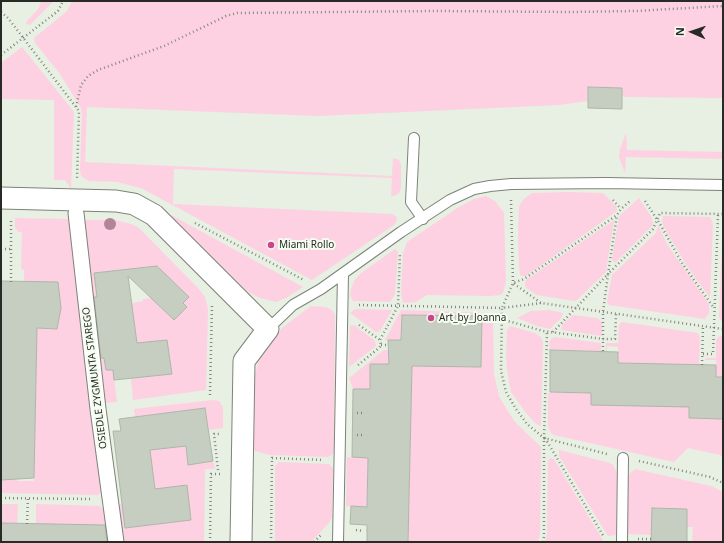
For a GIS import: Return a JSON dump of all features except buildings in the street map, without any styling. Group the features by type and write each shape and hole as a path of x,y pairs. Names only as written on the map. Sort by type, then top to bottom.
{"street":[{"path":"6,206 76,206 116,201 134,204 154,215 268,329 244,361 241,542"},
{"name":"OSIEDLE ZYGMUNTA STAREGO","path":"76,206 98,408 116,542"}],"lane":[{"path":"414,138 411,202 423,219"},
{"path":"268,329 293,305 321,289 401,232 450,200 474,189 511,184 606,183 723,185"},
{"path":"338,542 343,274"},
{"path":"622,542 623,458"}],"path":[{"path":"1,55 58,10 63,1"},
{"path":"76,107 81,85 88,76 98,70 164,46 226,16 237,13 435,11 580,12 723,6"},
{"path":"1,12 8,18 79,111 76,206"},
{"path":"511,184 513,283 502,308 501,318 501,371 506,392 527,424 544,438 606,539"},
{"path":"513,283 524,279 617,215 621,209 635,197"},
{"path":"644,199 682,263 714,308"},
{"path":"6,206 11,282"},
{"path":"552,332 650,233 660,213 723,214"},
{"path":"703,354 713,354 718,214"},
{"path":"603,352 603,312 617,215"},
{"path":"195,223 321,289"},
{"path":"381,345 380,340 398,306 401,232"},
{"path":"1,249 10,250"},
{"path":"513,283 541,303"},
{"path":"210,395 211,303"},
{"path":"342,309 398,306 502,308 541,303 723,329"},
{"path":"342,309 380,340"},
{"path":"501,318 547,332 603,339 615,339 616,314"},
{"path":"702,365 703,326"},
{"path":"543,542 547,332"},
{"path":"341,376 349,372 381,345 388,345"},
{"path":"219,474 214,434 227,433"},
{"path":"544,438 623,458 710,477 723,483"},
{"path":"271,542 272,458 340,461"},
{"path":"1,498 111,499"},
{"path":"27,524 28,498"}],"shaded area":[{"path":"41,1 54,1 30,25 26,24 39,8"},
{"path":"72,1 723,1 723,98 626,97 622,96 622,88 588,87 588,101 559,105 319,116 87,107 85,162 392,176 393,158 399,160 401,165 401,188 399,193 394,196 391,196 392,178 174,169 173,204 392,214 397,217 394,225 312,280 141,188 117,182 89,181 81,176 81,108 60,74 35,43 34,38 67,11"},
{"path":"22,47 74,112 71,189 65,180 54,180 54,100 2,99 1,120 1,63"},
{"path":"626,133 627,150 723,152 723,159 626,157 625,173 619,157 620,149"},
{"path":"532,193 603,193 616,206 617,211 526,276 520,275 518,237 519,206 524,199"},
{"path":"486,196 495,201 504,213 506,282 503,293 500,295 491,296 427,295 416,302 403,303 401,294 403,253 407,242 459,207 474,199"},
{"path":"639,198 652,218 653,225 615,263 612,260 619,216"},
{"path":"168,215 171,215 303,287 286,298 276,302 260,298 250,293 243,288"},
{"path":"663,216 710,217 713,223 710,298 687,266 665,229 662,222"},
{"path":"15,218 69,219 102,491 98,495 1,493 1,480 17,476 17,481 34,481 37,328 57,329 60,314 24,282 24,270 21,269 22,232 18,232 15,227"},
{"path":"81,220 114,220 138,227 205,297 208,309 206,390 133,400 131,378 172,373 169,350 149,352 137,343 132,303 143,301 143,299 155,298 154,301 174,320 187,307 183,303 189,297 172,280 163,289 161,286 159,266 94,273 97,297 92,297"},
{"path":"614,220 606,272 577,300 574,301 537,295 526,288 526,280"},
{"path":"723,221 723,322 719,317"},
{"path":"658,225 667,244 709,304 709,313 705,319 609,305 607,302 612,275 656,233"},
{"path":"395,249 398,252 395,294 390,302 353,301 350,295 354,281 361,273"},
{"path":"311,306 326,307 332,310 335,315 334,453 328,457 270,455 255,451 253,447 254,378 259,360 263,350 283,327"},
{"path":"355,309 392,310 380,331 376,332 350,313"},
{"path":"401,310 485,313 493,318 494,374 499,396 515,422 541,447 540,534 538,542 408,542 412,366 481,367 482,317 402,315 401,340 385,340"},
{"path":"549,310 563,313 561,318 550,329 537,326 517,318 531,311"},
{"path":"573,315 597,318 602,322 602,336 561,330 562,325"},
{"path":"622,322 698,333 700,337 699,365 618,363 618,347 607,346 606,352 606,343 618,343 619,325"},
{"path":"354,325 374,340 376,345 349,367 350,326"},
{"path":"510,326 535,333 541,337 543,342 541,426 536,424 526,413 511,392 506,355 507,330"},
{"path":"720,336 723,336 723,377 716,377 716,360 705,360 706,358 716,358 716,340"},
{"path":"555,337 601,343 601,351 550,350 549,343 551,339"},
{"path":"384,350 401,350 401,364 370,364 370,389 353,389 349,378"},
{"path":"99,358 104,358 106,370 113,369 117,402 104,403"},
{"path":"587,387 690,400 689,418 723,419 723,458 720,455 688,448 674,462 554,435 551,433 548,426 548,394 550,392 586,393"},
{"path":"213,400 219,401 223,407 223,428 209,430 205,408 135,417 134,409"},
{"path":"184,434 188,465 213,461 215,469 205,469 204,542 122,542 118,505 122,504 125,528 191,520 188,497 168,499 155,489 150,450"},
{"path":"559,450 613,465 617,473 616,535 608,536 559,456"},
{"path":"347,457 368,458 367,507 346,506"},
{"path":"550,458 554,459 604,542 545,542 547,534 548,461"},
{"path":"279,462 329,464 333,468 332,517 329,523 311,542 275,542 275,466"},
{"path":"635,469 711,486 723,492 723,542 692,542 693,527 687,527 687,509 652,508 652,535 629,534 628,479 630,473"},
{"path":"1,504 18,504 17,524 1,523"},
{"path":"36,504 99,506 104,510 108,542 89,542 36,524"}],"place":[{"name":"Miami Rollo","path":"271,245"},
{"name":"Art_by_Joanna","path":"431,318"}]}
